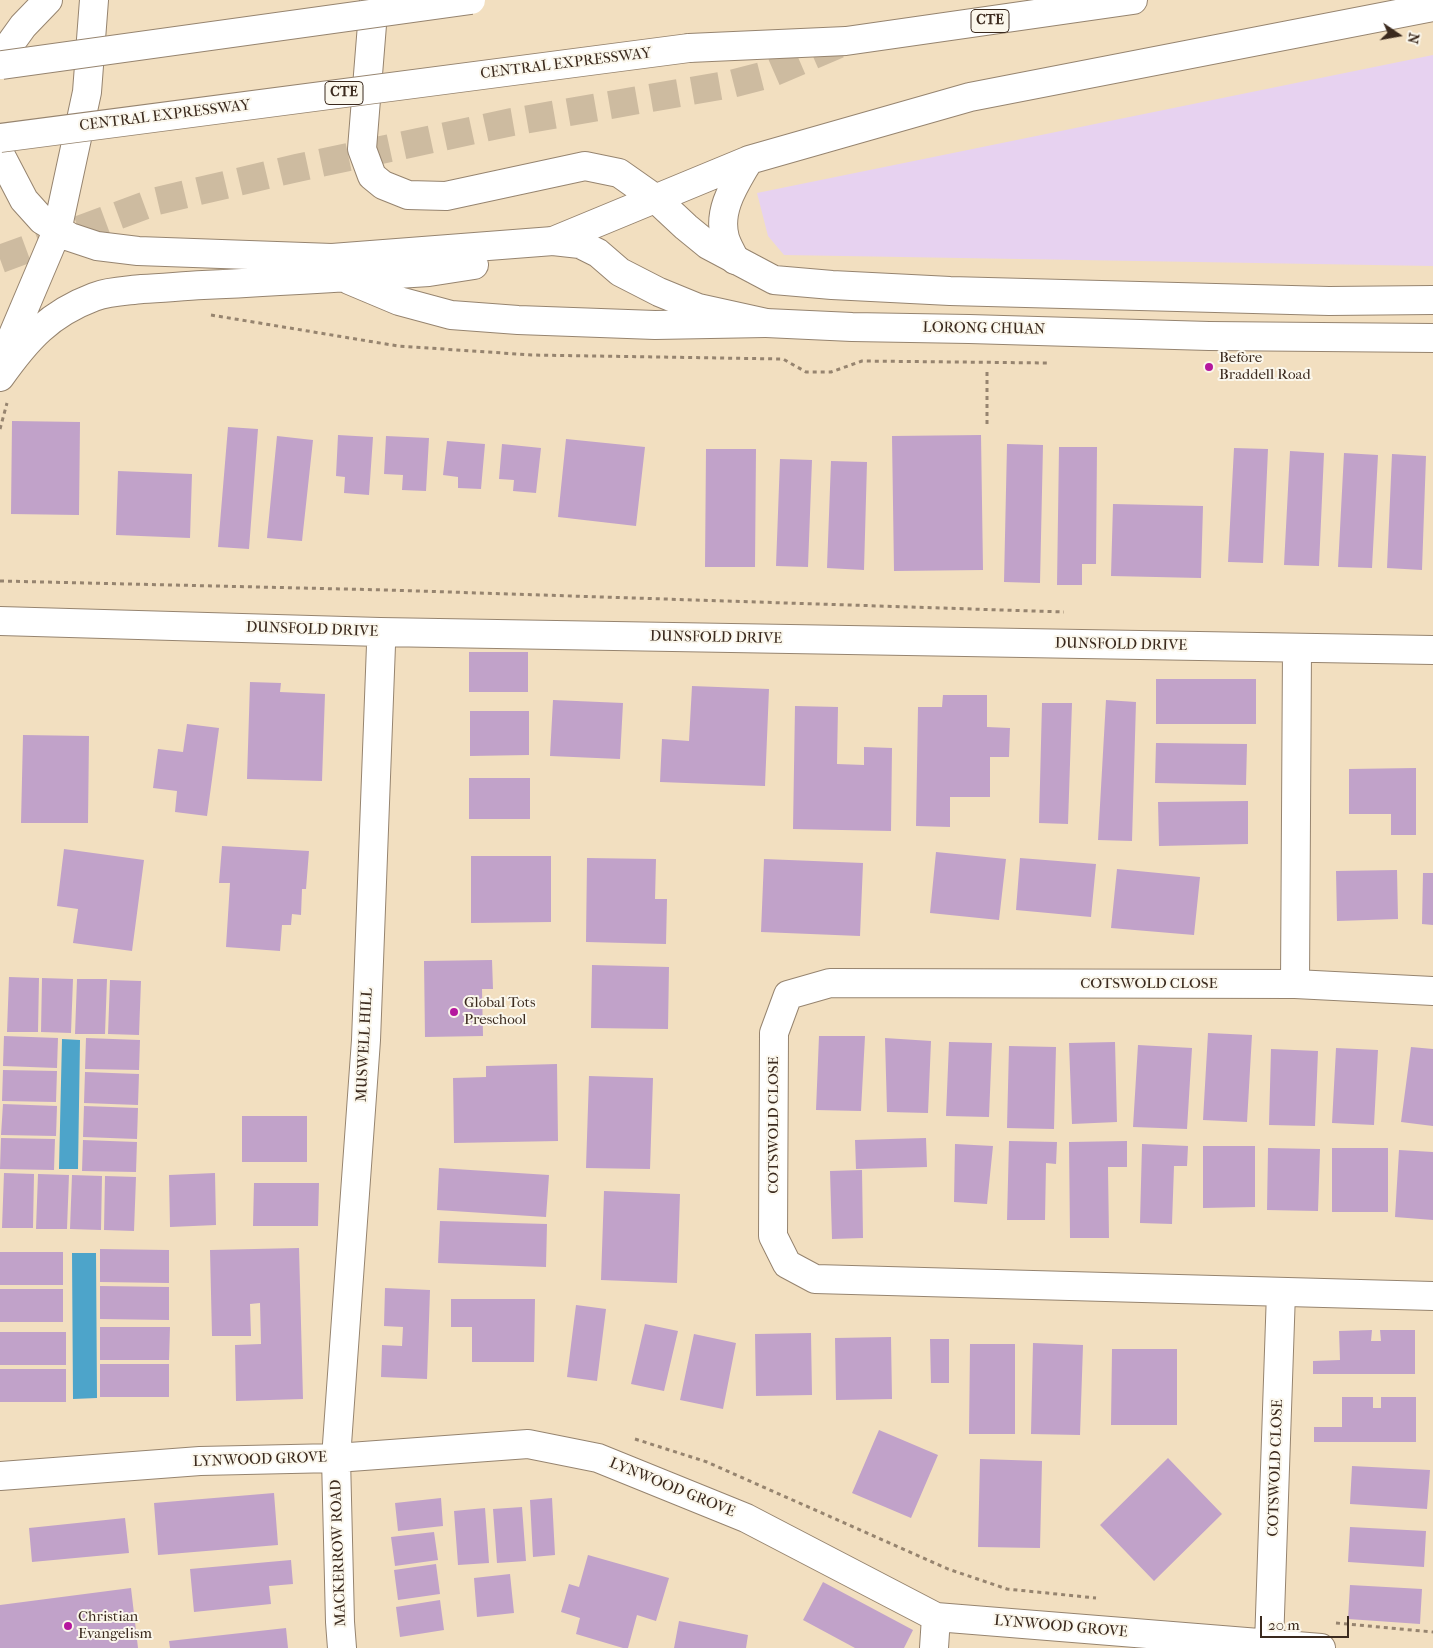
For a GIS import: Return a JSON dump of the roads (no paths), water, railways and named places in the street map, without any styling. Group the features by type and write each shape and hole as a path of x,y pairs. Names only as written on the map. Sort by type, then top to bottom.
{"main road":[{"path":"0,58 23,26 48,0"},
{"path":"0,367 57,230 87,92 94,0"},
{"path":"374,0 362,149 372,176 383,185 408,195 446,196 585,166 619,173 656,199 708,245 774,280 950,291 1329,300 1433,300"},
{"path":"0,65 471,0"},
{"name":"CENTRAL EXPRESSWAY","path":"0,138 688,48 846,41 1133,0"},
{"path":"0,154 24,200 42,220 79,241 97,246 138,251 332,258 553,241 749,160 970,97 1433,7"},
{"path":"735,260 725,238 723,214 730,192 749,160"},
{"path":"5,387 17,352 32,335 51,319 96,296 116,292 179,286 429,272 546,253 553,241"},
{"name":"LORONG CHUAN","path":"553,241 580,244 598,253 620,272 659,292 698,308 766,323 1209,336 1433,338"},
{"path":"343,278 399,301 451,315 518,320 655,325 766,323"},
{"name":"DUNSFOLD DRIVE","path":"0,621 380,632 1433,650"},
{"name":"MUSWELL HILL","path":"336,1458 366,1040 380,632"},
{"path":"1295,984 1298,648"},
{"name":"COTSWOLD CLOSE","path":"1433,991 1295,984 830,983 788,995 774,1033 774,1236 787,1264 815,1279 1433,1296"},
{"name":"COTSWOLD CLOSE","path":"1269,1644 1282,1292"},
{"name":"LYNWOOD GROVE","path":"0,1476 200,1461 336,1458 528,1444 598,1458 746,1518 936,1617 1321,1648"},
{"name":"MACKERROW ROAD","path":"336,1458 342,1648"},
{"path":"934,1648 936,1617"}],"water":[{"path":"62,1039 80,1040 78,1169 59,1169"},
{"path":"72,1253 96,1253 97,1398 73,1399"}],"tunnel":[{"path":"0,259 157,201 297,168 512,122 731,84 770,74 846,41"}],"place":[{"name":"Before Braddell Road","path":"1209,367"},
{"name":"Global Tots Preschool","path":"454,1012"},
{"name":"Christian Evangelism","path":"68,1626"}]}
